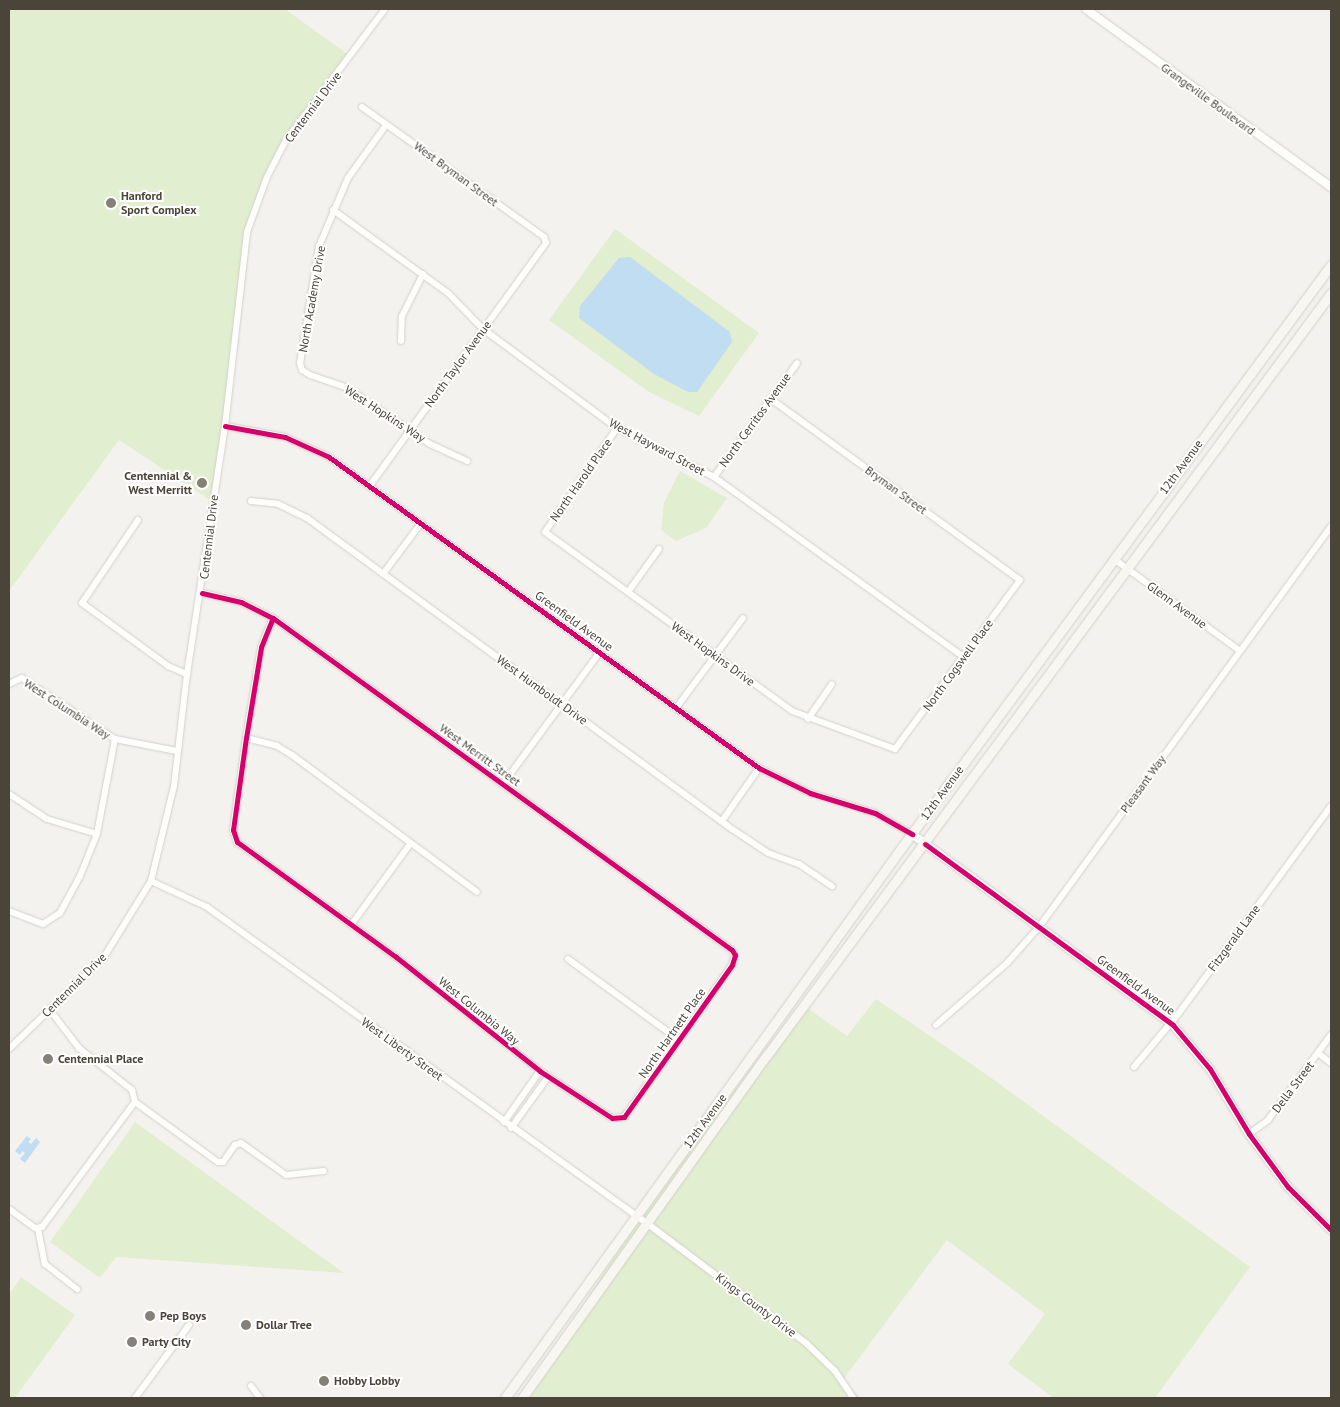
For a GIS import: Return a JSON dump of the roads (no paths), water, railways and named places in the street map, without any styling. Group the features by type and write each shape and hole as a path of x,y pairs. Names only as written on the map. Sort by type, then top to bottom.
{"main road":[{"name":"12th Avenue","path":"505,1398 912,834 1331,265"},
{"name":"12th Avenue","path":"522,1398 648,1224 766,1055 925,844 1126,568 1331,294"}],"street":[{"name":"Centennial Drive","path":"9,1048 104,957 152,881 167,823 187,674 202,593 225,426 247,232 257,202 286,140 385,9"},
{"name":"Grangeville Boulevard","path":"1086,9 1331,187"},
{"name":"West Bryman Street","path":"362,107 544,237 546,243"},
{"name":"North Academy Drive","path":"302,370 300,363 319,246 348,178 386,125"},
{"name":"West Hayward Street","path":"333,210 448,293 483,329 617,428 714,477 964,657"},
{"name":"North Taylor Avenue","path":"370,485 546,243"},
{"path":"401,341 402,316 423,274"},
{"name":"North Cerritos Avenue","path":"714,477 797,363"},
{"name":"West Hopkins Way","path":"302,370 347,388 410,430 467,461"},
{"name":"Bryman Street","path":"771,399 1020,580"},
{"name":"Greenfield Avenue","path":"225,426 263,432 304,444 329,457 759,768 810,792 875,813 912,834 1170,1022 1210,1069 1249,1134 1300,1202 1331,1230"},
{"name":"North Harold Place","path":"545,532 617,428"},
{"name":"West Humboldt Drive","path":"251,501 292,509 722,821 768,853 799,864 832,886"},
{"path":"138,520 82,603 168,666 187,674"},
{"path":"383,574 421,522"},
{"name":"Pleasant Way","path":"936,1025 1006,963 1039,927 1331,526"},
{"name":"West Hopkins Drive","path":"545,532 715,655 808,719 896,749"},
{"path":"628,592 660,549"},
{"name":"Glenn Avenue","path":"1114,559 1240,651"},
{"name":"North Cogswell Place","path":"896,749 1020,580"},
{"name":"West Merritt Street","path":"202,593 241,602 273,618 728,946 735,955"},
{"path":"273,618 261,647 246,738 277,746 292,755 476,892"},
{"path":"676,708 743,618"},
{"path":"504,784 600,652"},
{"name":"West Columbia Way","path":"9,684 16,679 31,683 93,728 115,739 177,751"},
{"path":"808,719 832,684"},
{"name":"West Columbia Way","path":"246,738 234,838 351,925 540,1071 605,1114 619,1120"},
{"path":"9,911 36,923 49,922 69,898 97,834 115,739"},
{"path":"722,821 759,768"},
{"path":"9,794 47,819 97,834"},
{"name":"Fitzgerald Lane","path":"1134,1066 1170,1022 1331,806"},
{"path":"351,925 410,844"},
{"name":"West Liberty Street","path":"152,881 207,908 511,1128 648,1224"},
{"name":"North Hartnett Place","path":"619,1120 732,966 735,955"},
{"path":"568,959 678,1040"},
{"path":"50,1010 80,1048 132,1090 135,1102 218,1162 223,1162 236,1145 241,1144 286,1175 324,1171"},
{"name":"Della Street","path":"1249,1134 1268,1120 1331,1035"},
{"path":"1318,1053 1331,1063"},
{"path":"504,1122 540,1071"},
{"path":"511,1128 548,1076"},
{"path":"38,1229 135,1102"},
{"path":"9,1209 38,1229 45,1264 77,1289"},
{"name":"Kings County Drive","path":"648,1224 806,1344 835,1371 854,1398"},
{"path":"136,1398 189,1324"},
{"path":"251,1386 260,1398"}],"water":[{"path":"630,257 730,332 732,342 697,392 688,392 654,374 579,318 580,306 619,258"},
{"path":"27,1136 31,1139 28,1142 31,1144 36,1138 40,1142 25,1163 20,1159 25,1153 22,1151 20,1155 15,1151"}],"place":[{"name":"Hanford Sport Complex","path":"111,203"},
{"name":"Centennial & West Merritt","path":"202,483"},
{"name":"Centennial Place","path":"48,1059"},
{"name":"Pep Boys","path":"150,1316"},
{"name":"Dollar Tree","path":"246,1325"},
{"name":"Party City","path":"132,1342"},
{"name":"Hobby Lobby","path":"324,1381"}]}
